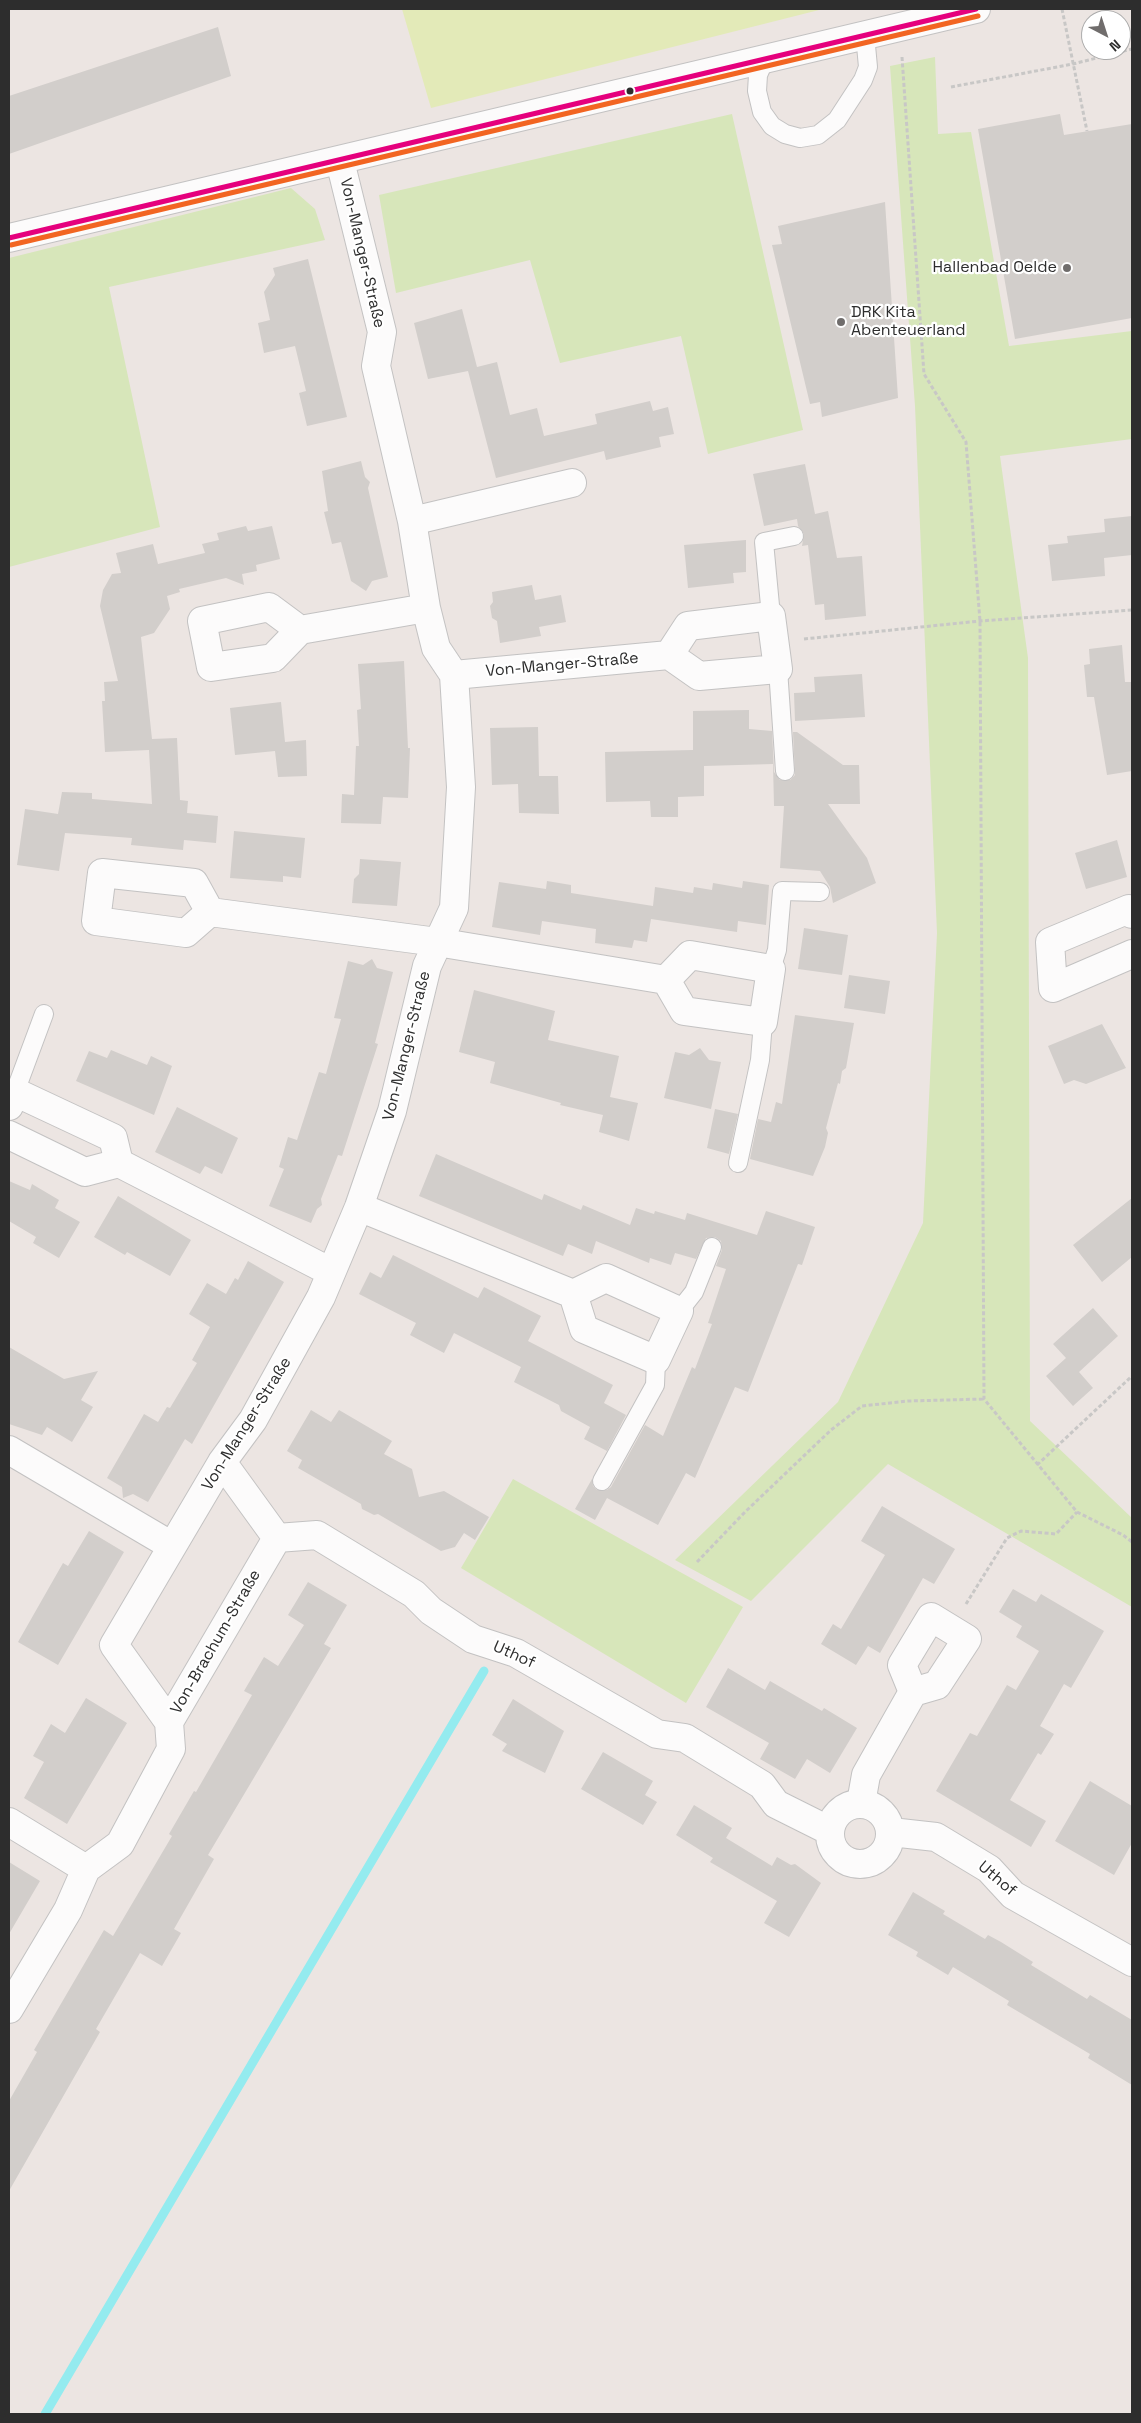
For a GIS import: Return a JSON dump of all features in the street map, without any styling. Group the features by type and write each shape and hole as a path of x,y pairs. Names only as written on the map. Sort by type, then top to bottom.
{"street":[{"path":"9,238 976,9"},
{"name":"Von-Manger-Straße","path":"169,1722 114,1645 222,1462 253,1420 321,1297 359,1207 392,1111 427,966 454,908 461,786 454,675 436,648 426,608 412,521 376,366 382,332 340,161"},
{"path":"412,521 572,483"},
{"path":"300,630 426,608"},
{"path":"688,626 773,629 778,669 699,676 669,655 688,626"},
{"name":"Von-Manger-Straße","path":"454,675 669,655"},
{"path":"1132,914 1129,909 1050,942 1053,988 1132,954"},
{"path":"210,912 437,942 666,980"},
{"path":"690,955 771,969 763,1022 684,1011 666,980 690,955"},
{"path":"12,1099 113,1138 119,1164"},
{"path":"9,1135 85,1172 119,1164 331,1272"},
{"path":"359,1207 573,1294 606,1278 679,1311 656,1360 584,1329 573,1294"},
{"path":"9,1450 172,1546"},
{"path":"222,1462 277,1538"},
{"name":"Uthof","path":"277,1538 317,1535 414,1594 431,1611 473,1639 516,1652 657,1734 685,1738 762,1786 776,1804 830,1831"},
{"name":"Von-Brachum-Straße","path":"9,2009 68,1910 86,1869 120,1844 171,1750 169,1722 277,1538"},
{"path":"861,1803 866,1775 913,1692 937,1685 967,1638 931,1616 902,1665 913,1692"},
{"path":"861,1803 875,1807 886,1817 891,1832 889,1846 880,1857 867,1863 853,1863 841,1857 832,1845 830,1831 835,1817 846,1807 861,1803"},
{"path":"9,1822 86,1869"},
{"name":"Uthof","path":"891,1832 936,1837 989,1870 1013,1895 1129,1953"}],"lane":[{"path":"765,59 758,75 757,83 762,112 772,126 785,134 800,138 818,134 837,120 863,80 868,66 865,35"},
{"path":"773,629 764,542 794,536"},
{"path":"778,669 785,771"},
{"path":"771,969 777,950 782,891 820,892"},
{"path":"12,1099 44,1014"},
{"path":"738,1163 760,1060 763,1022"},
{"path":"679,1311 694,1292 712,1247"},
{"path":"602,1481 655,1385 656,1360"}],"path":[{"path":"1062,9 1087,131"},
{"path":"900,27 924,374 966,442 980,621 984,1399 1077,1512 1123,1535 1132,1542"},
{"path":"951,87 1074,64 1132,49"},
{"path":"773,629 980,621 1132,610"},
{"path":"1037,1465 1132,1376"},
{"path":"697,1562 831,1430 862,1406 908,1401 984,1399"},
{"path":"951,1629 1007,1538 1021,1531 1056,1534 1077,1512"}],"green space":[{"path":"402,9 823,9 431,108"},
{"path":"935,57 938,134 971,132 1009,346 1132,331 1132,439 1000,456 1028,658 1030,1421 1132,1518 1132,1607 888,1464 751,1601 675,1560 838,1402 923,1223 937,933 915,406 890,66"},
{"path":"732,114 803,430 708,454 681,336 560,363 530,260 396,293 379,195"},
{"path":"291,188 315,209 325,240 109,287 160,527 9,567 9,258"},
{"path":"513,1479 743,1607 686,1703 461,1568"}],"building":[{"path":"218,27 231,76 9,154 9,96"},
{"name":"Hallenbad Oelde","path":"1060,114 1064,135 1132,124 1132,318 1015,339 978,129"},
{"name":"DRK Kita Abenteuerland","path":"885,202 898,398 822,417 820,402 810,404 772,245 782,244 778,226"},
{"path":"308,259 347,417 307,426 299,393 306,391 295,346 264,353 258,323 270,320 264,292 275,275 273,268"},
{"path":"462,309 477,367 497,362 510,415 537,408 544,436 597,424 595,414 650,401 653,411 668,407 674,434 659,437 661,447 606,460 604,451 496,478 468,371 428,379 414,323"},
{"path":"361,461 365,477 370,482 368,488 388,577 372,581 366,591 351,581 341,542 332,544 324,512 328,511 322,471"},
{"path":"805,464 815,514 828,511 837,558 862,556 866,616 825,620 824,604 815,605 808,545 802,546 804,534 798,526 797,519 764,526 753,474"},
{"path":"1132,516 1132,555 1104,558 1105,576 1052,581 1048,545 1068,543 1067,536 1105,532 1104,519"},
{"path":"246,526 248,531 272,526 280,559 256,565 257,571 242,574 244,585 226,578 179,589 180,592 167,596 170,609 154,633 141,637 152,739 177,738 180,800 188,801 187,813 218,816 216,843 184,840 183,850 131,845 132,838 65,833 59,871 17,865 25,809 58,814 62,792 92,793 92,799 152,804 149,750 105,752 102,701 105,701 104,682 118,681 100,606 103,590 112,574 121,573 116,553 153,544 158,564 205,553 202,544 219,540 217,533"},
{"path":"746,540 746,572 733,573 734,583 688,588 684,545"},
{"path":"532,585 535,600 561,595 566,622 539,627 541,636 500,643 497,621 492,618 490,606 493,602 492,592"},
{"path":"1122,645 1125,682 1132,682 1132,771 1107,775 1094,697 1087,697 1084,665 1090,664 1089,649"},
{"path":"404,661 408,748 410,748 408,798 383,797 381,824 341,823 342,794 354,795 356,746 359,746 357,710 361,709 358,664"},
{"path":"862,674 865,717 795,721 794,693 815,692 814,677"},
{"path":"281,702 285,742 306,740 307,776 278,777 275,751 235,755 230,708"},
{"path":"749,710 749,729 772,731 774,772 780,780 790,780 795,775 793,732 797,732 843,765 859,765 860,804 828,804 867,858 876,883 833,903 830,887 820,871 780,868 784,806 774,806 773,764 704,766 704,796 678,797 678,817 651,817 650,801 606,802 605,752 693,750 693,711"},
{"path":"538,727 539,776 558,776 559,814 519,813 518,784 492,785 490,728"},
{"path":"234,831 305,838 301,878 283,876 283,882 230,878"},
{"path":"1117,840 1127,877 1086,889 1075,853"},
{"path":"360,859 401,862 397,906 352,903 354,879 359,874"},
{"path":"547,881 571,885 571,893 653,906 655,887 693,893 694,887 712,890 713,883 742,888 743,881 769,885 766,925 738,921 737,932 651,919 647,942 634,940 632,948 595,943 596,929 542,921 540,935 492,927 499,882 546,889"},
{"path":"804,928 848,935 842,975 798,969"},
{"path":"372,959 377,968 393,972 375,1043 378,1044 342,1156 338,1155 321,1199 322,1205 317,1209 311,1223 269,1206 284,1169 279,1167 288,1137 297,1140 319,1072 326,1074 341,1019 334,1018 348,961 363,965"},
{"path":"849,975 890,981 885,1014 844,1008"},
{"path":"474,990 555,1011 548,1040 619,1056 610,1097 638,1103 629,1141 599,1132 603,1115 560,1105 561,1103 490,1083 495,1062 459,1052"},
{"path":"795,1015 854,1023 846,1068 842,1071 840,1084 838,1083 826,1128 828,1133 825,1147 813,1176 750,1159 758,1119 771,1122 776,1102 782,1104"},
{"path":"1102,1024 1126,1068 1086,1084 1074,1080 1064,1084 1048,1046"},
{"path":"700,1048 709,1060 721,1062 711,1109 664,1098 675,1052 689,1055"},
{"path":"111,1050 147,1065 151,1056 172,1066 154,1115 76,1081 89,1051 107,1058"},
{"path":"177,1107 238,1138 222,1174 205,1166 200,1174 155,1152"},
{"path":"715,1109 738,1114 729,1154 707,1148"},
{"path":"436,1154 542,1200 544,1194 581,1210 583,1205 630,1225 636,1208 654,1214 655,1211 685,1220 687,1213 757,1235 766,1211 815,1227 802,1265 798,1264 748,1392 735,1387 695,1478 686,1473 658,1525 607,1498 595,1520 575,1509 592,1479 593,1486 597,1490 607,1490 611,1487 645,1425 663,1436 692,1367 695,1369 712,1324 708,1323 726,1269 716,1266 722,1250 721,1241 715,1237 706,1238 696,1259 675,1253 671,1265 650,1258 649,1263 596,1241 592,1254 568,1244 563,1256 419,1196"},
{"path":"9,1181 30,1190 32,1184 59,1200 55,1208 80,1222 59,1258 33,1243 36,1237 9,1221"},
{"path":"118,1196 191,1240 170,1276 127,1252 125,1255 94,1237"},
{"path":"1132,1198 1132,1257 1102,1282 1073,1245"},
{"path":"393,1255 478,1298 484,1287 541,1316 528,1341 613,1385 604,1403 626,1415 607,1451 584,1439 590,1427 561,1411 559,1405 514,1382 521,1367 454,1333 444,1353 410,1335 416,1323 359,1294 370,1272 381,1278"},
{"path":"248,1261 284,1282 192,1444 185,1439 148,1502 133,1494 123,1498 122,1487 107,1478 144,1414 158,1422 167,1407 170,1408 197,1363 192,1360 210,1327 189,1314 207,1283 226,1294 235,1278 238,1280"},
{"path":"1093,1308 1118,1336 1079,1372 1093,1388 1073,1406 1046,1376 1066,1358 1053,1344"},
{"path":"9,1347 64,1379 98,1371 81,1400 93,1407 72,1442 47,1427 42,1435 9,1424"},
{"path":"311,1410 331,1422 339,1410 392,1441 384,1454 412,1469 419,1497 444,1491 489,1517 475,1540 464,1533 455,1547 441,1551 378,1514 374,1515 362,1509 361,1504 298,1468 302,1460 287,1451"},
{"path":"882,1506 955,1549 934,1584 923,1578 880,1653 868,1646 856,1665 821,1644 833,1624 841,1629 885,1555 861,1541"},
{"path":"89,1531 124,1552 58,1665 18,1642 63,1563 68,1566"},
{"path":"308,1582 347,1605 324,1644 331,1648 208,1855 214,1859 174,1929 181,1933 162,1966 140,1953 96,2029 100,2032 9,2191 9,2101 37,2052 34,2050 104,1930 113,1936 172,1836 169,1834 194,1791 196,1792 252,1695 244,1691 264,1657 278,1666 304,1625 288,1615"},
{"path":"1013,1589 1036,1602 1041,1594 1104,1631 1071,1688 1064,1684 1040,1726 1054,1734 1041,1755 1038,1753 1010,1800 1046,1821 1031,1847 936,1791 970,1733 977,1736 1007,1685 1016,1690 1039,1651 1016,1637 1022,1626 999,1612"},
{"path":"728,1668 765,1690 770,1681 822,1711 824,1708 857,1728 830,1773 807,1759 795,1779 760,1759 769,1743 706,1707"},
{"path":"86,1698 127,1723 67,1824 24,1798 44,1762 33,1756 51,1724 65,1733"},
{"path":"513,1699 564,1731 545,1773 502,1751 507,1744 492,1735"},
{"path":"603,1752 653,1781 645,1795 657,1802 643,1825 581,1789"},
{"path":"1090,1781 1132,1806 1132,1843 1114,1875 1055,1841"},
{"path":"694,1805 732,1828 726,1838 772,1866 777,1857 791,1865 795,1864 821,1883 789,1937 764,1923 777,1901 710,1862 713,1858 676,1835"},
{"path":"9,1862 40,1881 9,1934"},
{"path":"913,1892 945,1911 943,1914 985,1939 988,1935 1001,1942 1033,1962 1031,1965 1087,1999 1090,1995 1132,2020 1132,2085 1088,2058 1090,2054 1007,2005 1009,2001 953,1967 948,1975 916,1956 918,1952 888,1935"}],"waterway":[{"path":"45,2414 484,1671"}],"transit line":[{"path":"9,238 976,9"},
{"path":"11,245 978,16"}],"place":[{"name":"Hallenbad Oelde","path":"1067,268"},
{"name":"DRK Kita Abenteuerland","path":"841,322"}]}
